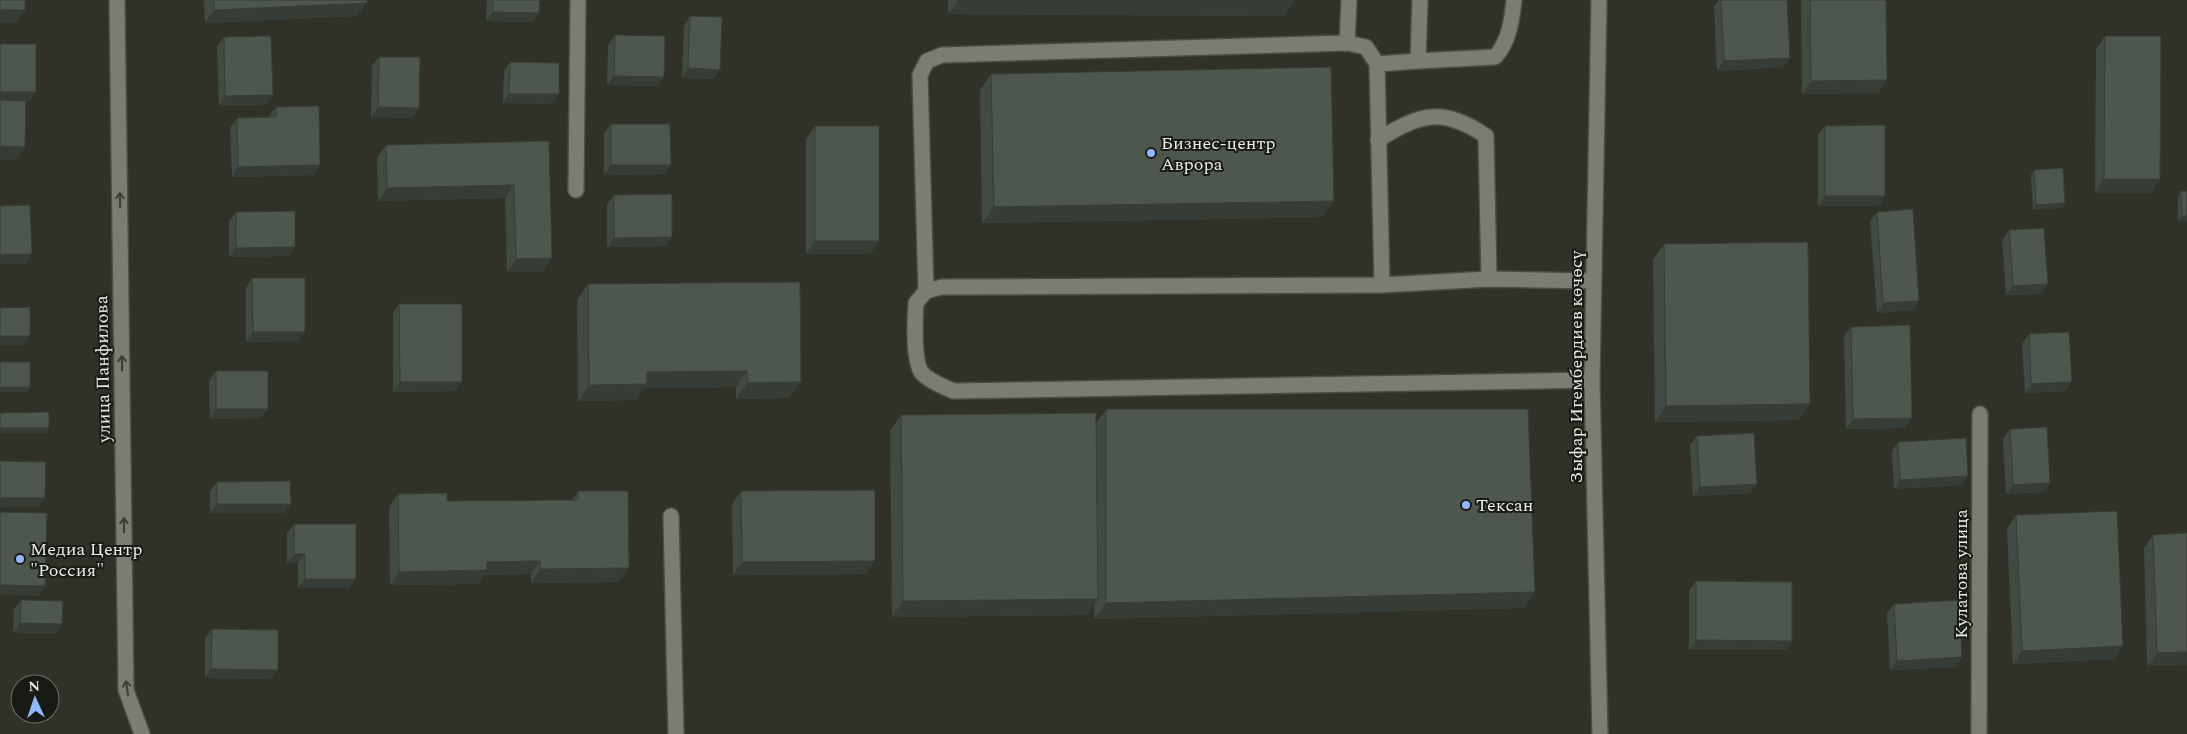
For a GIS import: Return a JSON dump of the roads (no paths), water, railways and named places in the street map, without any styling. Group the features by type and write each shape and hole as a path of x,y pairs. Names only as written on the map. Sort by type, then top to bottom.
{"street":[{"name":"улица Панфилова","path":"117,0 126,690 142,734"},
{"path":"576,190 578,0"},
{"path":"1347,43 1349,0"},
{"path":"1418,62 1420,0"},
{"path":"1377,64 1495,57 1499,53 1512,23 1514,0"},
{"name":"Зыфар Игембердиев көчөсү","path":"1599,0 1592,380 1600,734"},
{"path":"926,291 920,75 927,62 942,55 1347,43 1366,47 1377,64 1382,285"},
{"path":"1378,140 1399,127 1425,117 1446,117 1469,124 1486,136 1489,279"},
{"path":"1592,380 953,391 935,383 922,372 916,352 916,303 926,291 942,287 1382,285 1489,279 1594,281"},
{"name":"Кулатова улица","path":"1979,734 1980,414"},
{"path":"671,516 676,734"}],"place":[{"name":"Бизнес-центр Аврора","path":"1151,153"},
{"name":"Тексан","path":"1466,505"},
{"name":"Медиа Центр \"Россия\"","path":"20,559"}]}
